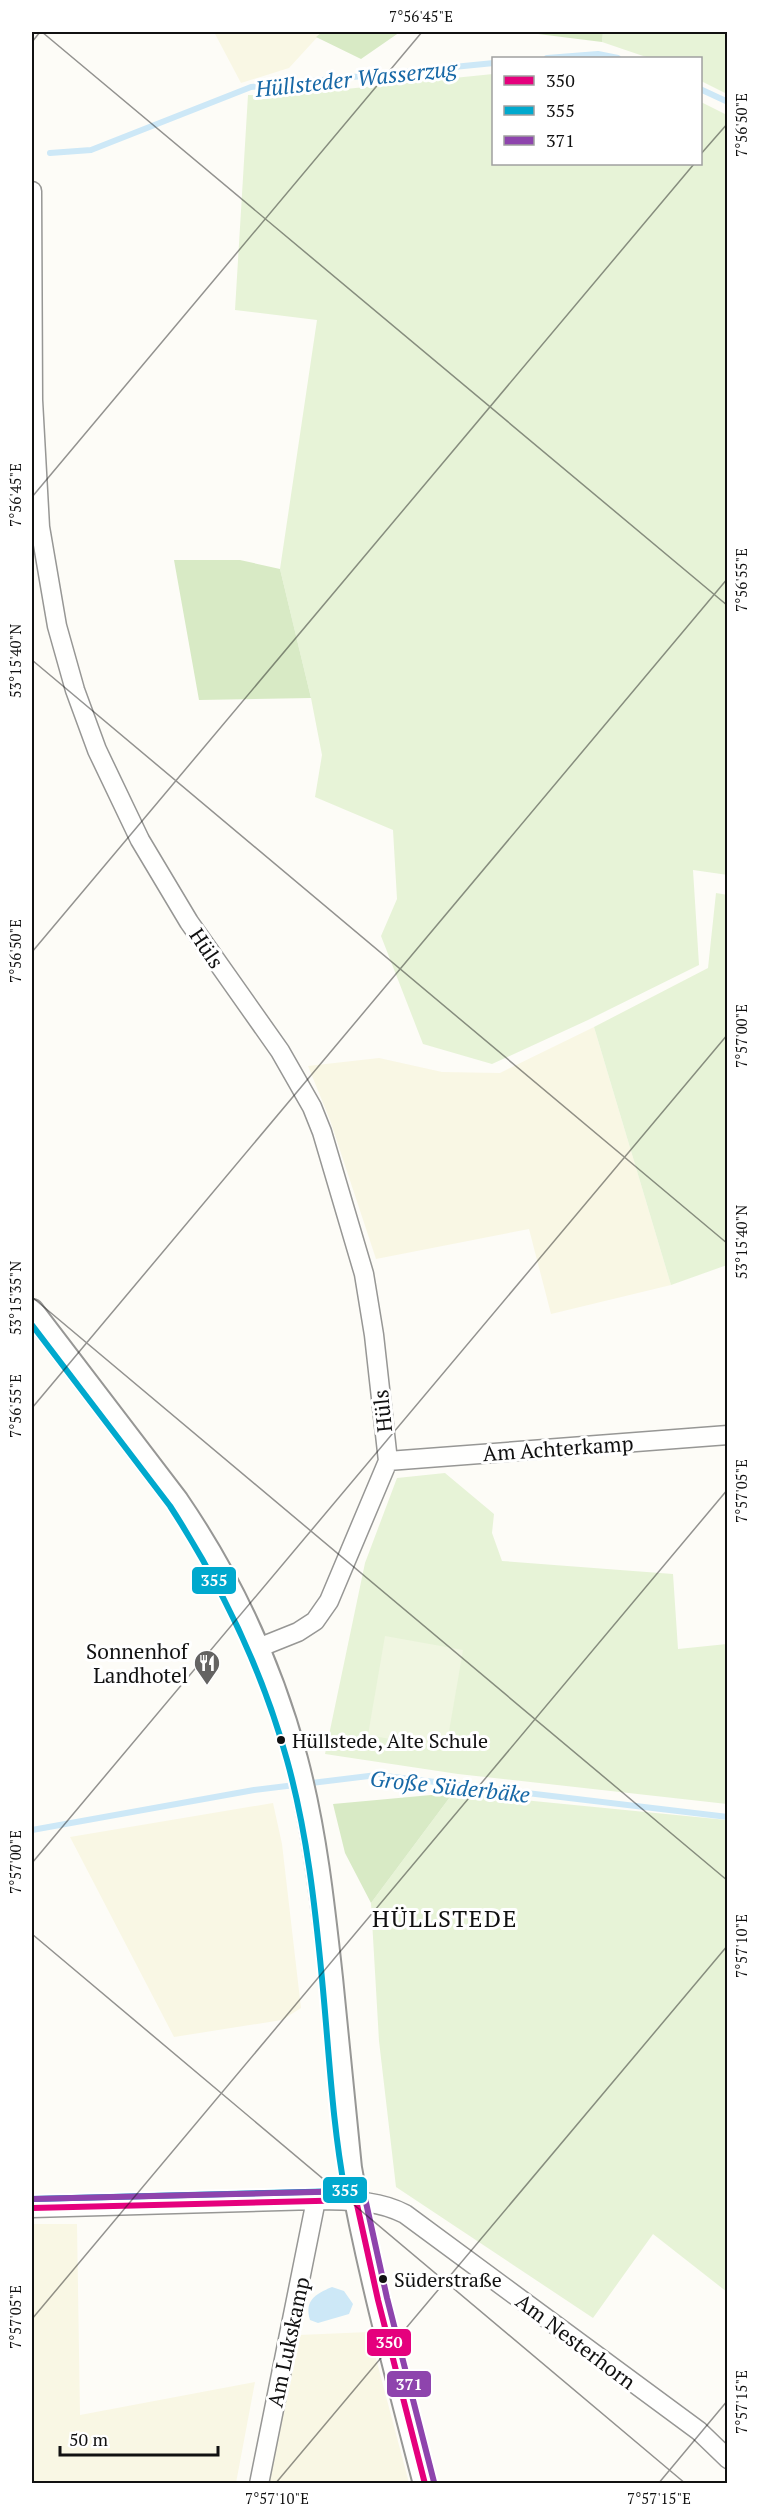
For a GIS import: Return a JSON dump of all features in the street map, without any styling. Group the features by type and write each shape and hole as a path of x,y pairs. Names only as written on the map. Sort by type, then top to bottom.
{"street":[{"name":"Hüls","path":"32,191 33,400 40,527 57,626 75,690 97,750 140,840 189,922 280,1051 312,1107 322,1132 364,1274 374,1335 388,1461 329,1601 315,1621 298,1632 258,1648"},
{"path":"32,1311 183,1509 215,1559 258,1648 278,1699 296,1758 319,1875 350,2168 378,2300 425,2484"},
{"name":"Am Achterkamp","path":"388,1461 728,1435"},
{"name":"Am Lukskamp","path":"259,2484 316,2200"},
{"path":"32,2208 356,2200"},
{"name":"Am Nesterhorn","path":"356,2200 388,2205 405,2214 699,2431 728,2459"}],"shaded area":[{"path":"214,32 322,32 289,68 241,83"},
{"path":"594,1027 671,1285 551,1314 529,1229 376,1259 330,1120 308,1066 379,1058 442,1072 500,1073"},
{"path":"273,1803 282,1844 301,2008 282,2020 174,2037 70,1837"},
{"path":"32,2224 77,2224 80,2415 255,2382 236,2483 32,2483"},
{"path":"369,2332 409,2483 264,2484 283,2388 299,2335"}],"green space":[{"path":"322,32 400,32 361,59 316,37"},
{"path":"522,32 603,32 602,42"},
{"path":"603,32 727,32 727,94 702,82 702,57 646,57 602,42"},
{"path":"492,74 492,165 702,165 702,102 727,115 728,875 693,870 699,965 492,1064 423,1044 381,936 397,899 393,830 315,797 322,755 311,698 280,569 317,320 235,310 248,95 277,96"},
{"path":"174,560 240,560 280,569 311,698 199,700"},
{"path":"716,893 728,895 727,1265 671,1285 594,1027 708,968"},
{"path":"445,1473 494,1514 492,1533 502,1561 673,1574 678,1649 727,1644 727,1804 458,1774 325,1754 365,1563 397,1478"},
{"path":"385,1636 463,1650 446,1749 368,1735"},
{"path":"453,1793 727,1820 727,2292 653,2234 593,2318 396,2187 379,2041 371,1903"},
{"path":"453,1793 371,1903 345,1853 333,1804"}],"water":[{"path":"332,2287 344,2291 353,2304 349,2314 318,2323 310,2320 309,2308 312,2299"}],"waterway":[{"name":"Hüllsteder Wasserzug","path":"560,57 598,54 613,57"},
{"name":"Hüllsteder Wasserzug","path":"50,153 91,150 251,87 492,63"},
{"name":"Hüllsteder Wasserzug","path":"702,90 728,102"},
{"name":"Große Süderbäke","path":"32,1830 254,1790 377,1775 728,1817"}],"transit line":[{"name":"355","path":"32,1325 170,1506 189,1536 238,1628 277,1726 294,1787 309,1869 334,2112 345,2191 32,2199"},
{"name":"371","path":"32,2199 356,2191"},
{"name":"371","path":"365,2198 387,2298 434,2482"},
{"name":"350","path":"356,2200 378,2300 425,2484"},
{"name":"350","path":"32,2208 356,2200"}],"place":[{"name":"Sonnenhof Landhotel","path":"207,1686"},
{"name":"Hüllstede, Alte Schule","path":"281,1740"},
{"name":"Süderstraße","path":"383,2279"}],"district":[{"name":"HÜLLSTEDE","path":"445,1918"}]}
